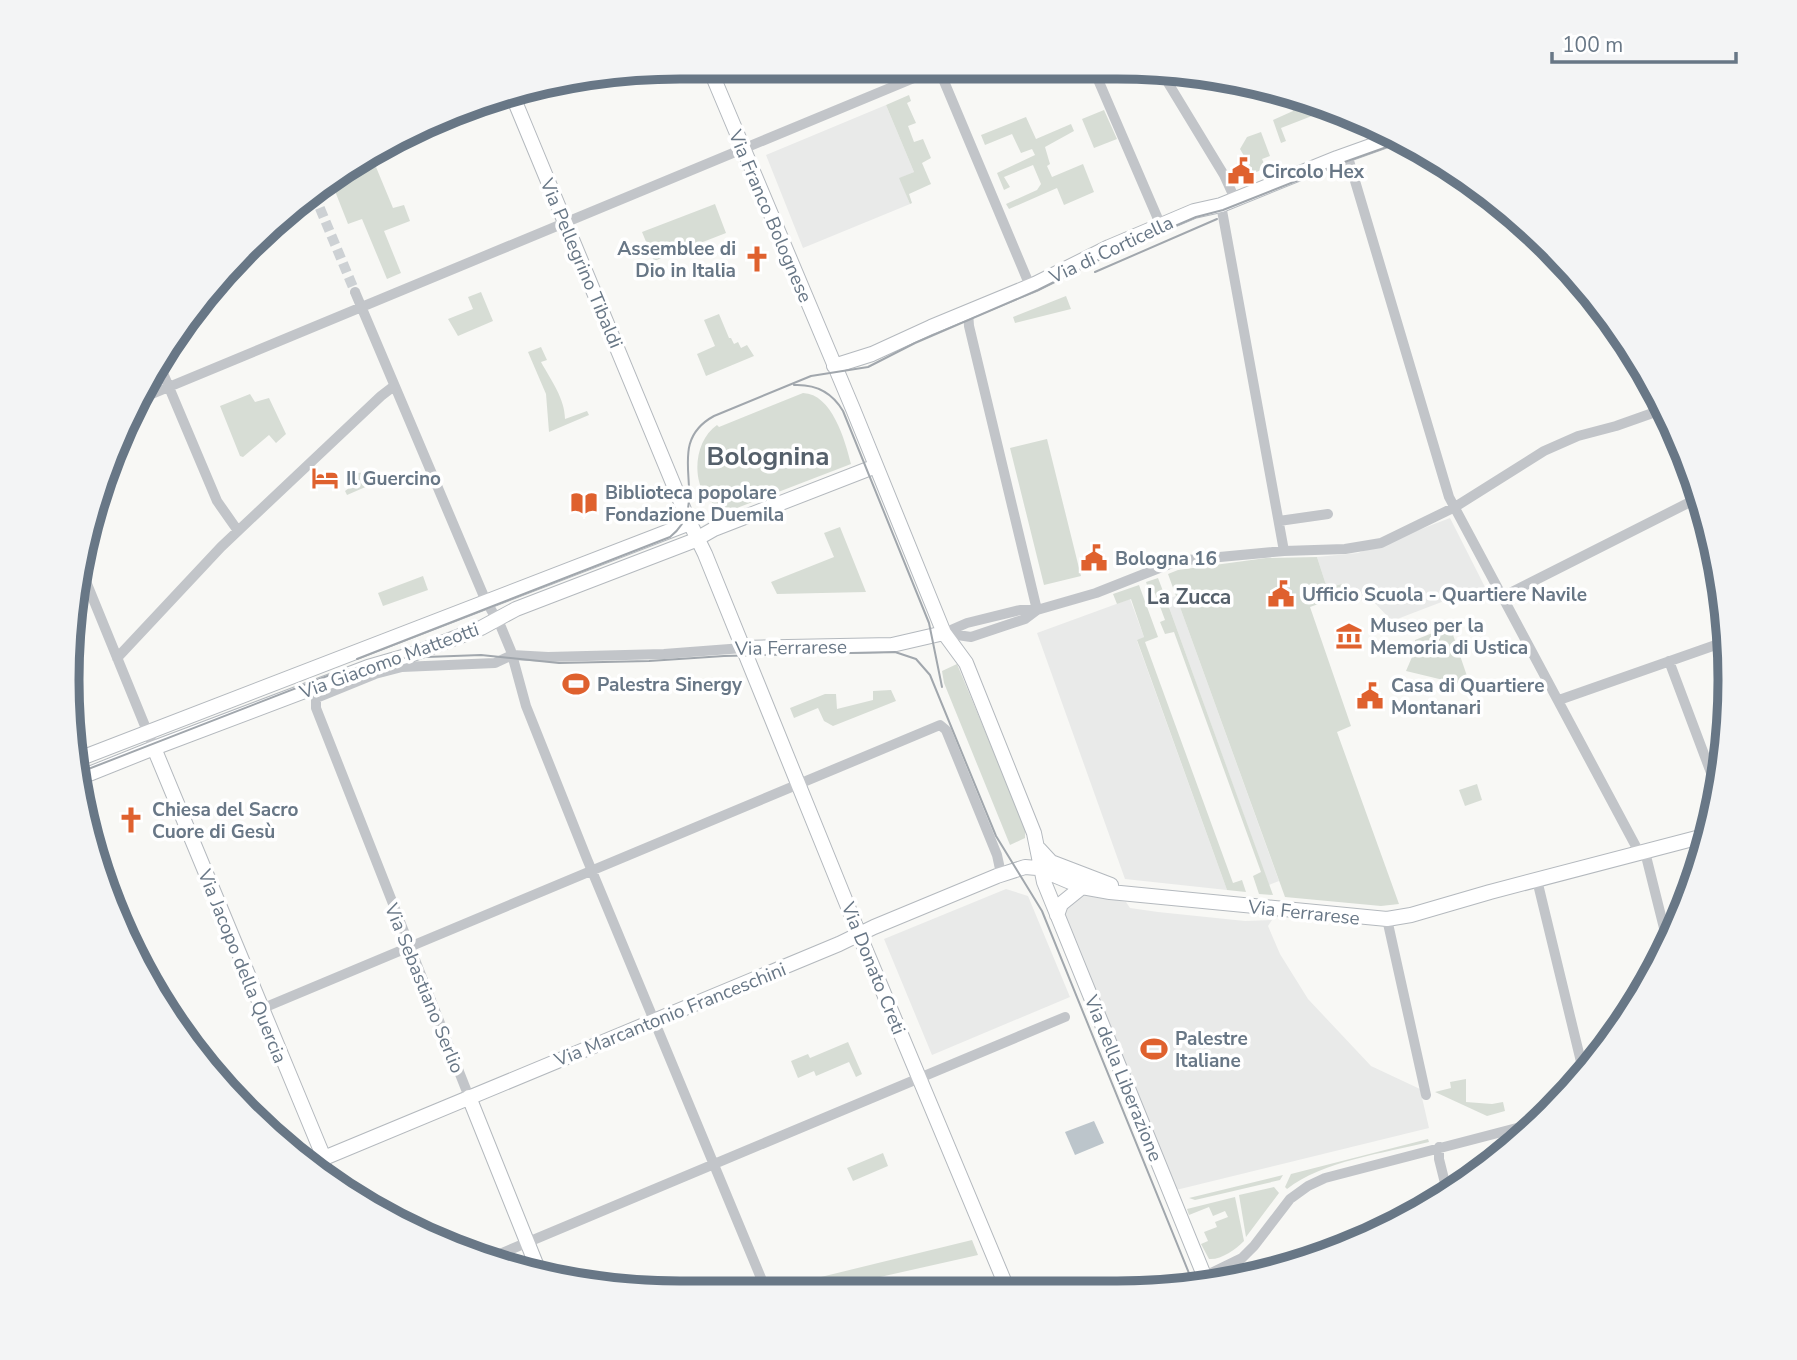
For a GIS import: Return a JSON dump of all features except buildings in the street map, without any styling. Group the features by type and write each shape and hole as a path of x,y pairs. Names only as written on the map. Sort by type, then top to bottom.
{"main road":[{"name":"Via Franco Bolognese","path":"714,79 944,633"},
{"name":"Via Pellegrino Tibaldi","path":"515,102 693,530"},
{"name":"Via di Corticella","path":"834,366 866,357 1194,211 1228,202 1384,141"},
{"name":"Via Giacomo Matteotti","path":"84,757 492,611 693,530 714,529 876,466"},
{"name":"Via Donato Creti","path":"693,530 1004,1281"},
{"name":"Via Giacomo Matteotti","path":"87,775 373,665 413,654 484,626 492,611"},
{"name":"Via Ferrarese","path":"743,648 892,645 944,633"},
{"path":"944,633 966,663 1039,849 1041,870"},
{"name":"Via Jacopo della Quercia","path":"154,748 324,1158"},
{"name":"Via Ferrarese","path":"1041,870 1082,887 1387,919 1411,915 1697,838"},
{"name":"Via Ferrarese","path":"1039,849 1051,862 1138,894"},
{"name":"Via Marcantonio Franceschini","path":"324,1158 997,876 1028,867 1041,870"},
{"name":"Via della Liberazione","path":"1041,870 1204,1275"},
{"path":"1057,915 1063,902 1082,887"},
{"name":"Via Sebastiano Serlio","path":"469,1097 536,1264"}],"street":[{"path":"151,394 912,79"},
{"path":"943,79 1030,286"},
{"path":"1098,79 1160,226"},
{"path":"1167,81 1224,175 1284,551"},
{"path":"1347,154 1437,457 1455,507 1642,853 1664,929"},
{"path":"355,292 512,655 526,706 761,1278"},
{"path":"968,311 968,323 1037,610"},
{"path":"163,373 217,501 238,531"},
{"path":"117,658 238,531 394,386"},
{"path":"944,633 971,637 1025,620 1037,610 1096,593 1177,561 1284,551 1345,549 1381,543 1455,507 1544,451 1578,436 1655,411"},
{"path":"1504,596 1691,502"},
{"path":"1279,521 1328,514"},
{"path":"87,585 154,748"},
{"path":"1559,700 1717,644"},
{"name":"Via Ferrarese","path":"402,667 495,663 512,655 548,657 664,654 743,648"},
{"path":"1669,661 1711,772"},
{"name":"Via Giacomo Matteotti","path":"315,700 320,695 375,674 402,667"},
{"name":"Via Sebastiano Serlio","path":"315,700 408,947 469,1097"},
{"path":"261,1009 938,726 944,727 997,855 1000,869 997,876"},
{"path":"1537,880 1581,1062"},
{"name":"Via Ferrarese","path":"1387,919 1426,1095"},
{"path":"501,1253 1065,1017"},
{"path":"1218,1272 1248,1252 1290,1199 1308,1185 1325,1178 1518,1127"},
{"path":"1439,1147 1445,1184"},
{"name":"Via Jacopo della Quercia","path":"324,1158 327,1167"}],"shaded area":[{"path":"909,95 911,101 907,103 916,123 908,126 914,142 923,139 931,158 922,163 931,184 909,194 910,204 899,178 914,172 886,105"},
{"path":"886,105 914,172 900,178 910,204 803,248 766,155"},
{"path":"1290,105 1317,114 1281,128 1286,141 1281,143 1273,120 1293,111"},
{"path":"1104,110 1117,139 1094,148 1082,119"},
{"path":"1026,117 1036,139 1071,124 1074,131 1045,147 1050,164 1047,166 1052,177 1083,164 1094,192 1064,205 1057,188 1009,209 1006,204 1037,190 1041,184 1033,165 1004,177 1010,187 1004,190 997,173 1035,155 1032,149 1021,153 1012,134 985,145 981,135"},
{"path":"1261,132 1270,156 1262,159 1266,168 1254,173 1240,149 1247,137"},
{"path":"376,167 393,208 404,205 410,221 384,231 401,273 387,279 362,219 348,224 334,189 356,174"},
{"path":"715,204 726,233 654,261 642,232"},
{"path":"481,292 493,321 458,336 448,319 473,309 468,297"},
{"path":"1066,296 1071,309 1015,323 1013,317"},
{"path":"719,314 734,344 738,342 741,348 747,345 754,356 706,376 697,354 715,346 704,320"},
{"path":"541,347 547,360 541,362 560,397 565,419 587,411 589,415 549,432 546,394 528,352"},
{"path":"803,393 822,401 836,420 851,464 737,508 722,507 710,501 702,490 698,477 701,448 707,435 717,425 719,427"},
{"path":"250,394 255,402 269,398 286,434 276,443 269,435 243,457 240,456 220,406"},
{"path":"1047,439 1081,576 1044,585 1010,448"},
{"path":"381,472 384,479 347,495 345,491 354,484 354,473"},
{"path":"1450,518 1490,597 1478,602 1473,590 1392,621 1370,598 1353,603 1345,583 1327,588 1317,557 1358,553"},
{"path":"840,527 866,592 777,594 771,582 834,557 824,533"},
{"path":"1317,557 1327,588 1345,583 1349,593 1310,607 1351,726 1337,732 1399,904 1381,906 1285,897 1168,574 1178,570 1266,558"},
{"path":"423,576 428,590 383,606 378,593"},
{"path":"1158,578 1273,895 1259,894 1253,876 1261,872 1174,632 1165,634 1160,622 1165,620 1155,593 1150,594 1146,582"},
{"path":"1139,585 1158,637 1145,642 1233,883 1242,880 1246,892 1227,890 1137,640 1144,637 1131,599 1117,604 1113,594"},
{"path":"1176,596 1279,881 1269,885 1166,599"},
{"path":"1130,599 1144,637 1137,641 1227,890 1125,879 1037,633"},
{"path":"1450,626 1468,679 1460,684 1406,671 1415,650 1415,640"},
{"path":"957,664 1025,827 1025,838 1010,845 944,683 942,671"},
{"path":"891,690 896,701 833,726 824,721 818,708 794,718 790,708 825,694 836,694 837,709 873,700 873,691"},
{"path":"1477,784 1482,800 1465,806 1459,790"},
{"path":"1006,889 1028,896 1070,997 932,1055 884,939"},
{"path":"1079,895 1126,902 1130,908 1158,912 1245,921 1272,920 1268,926 1280,954 1308,999 1371,1066 1420,1089 1429,1128 1176,1190 1064,914"},
{"path":"848,1042 862,1074 856,1077 849,1062 816,1076 814,1071 798,1078 791,1061 808,1054 810,1058"},
{"path":"1466,1079 1466,1102 1503,1102 1505,1111 1487,1116 1435,1092 1451,1088 1450,1082"},
{"path":"1094,1121 1104,1143 1075,1155 1065,1132"},
{"path":"1428,1139 1429,1142 1374,1154 1318,1171 1287,1189 1285,1187 1291,1174"},
{"path":"883,1153 888,1166 853,1181 847,1168"},
{"path":"1283,1175 1280,1180 1195,1200 1189,1198"},
{"path":"1274,1187 1279,1193 1246,1237 1239,1195"},
{"path":"1235,1197 1244,1241 1228,1254 1209,1259 1201,1244 1208,1241 1204,1232 1217,1227 1215,1222 1228,1217 1225,1211 1213,1216 1209,1207 1189,1215 1187,1209"},
{"path":"972,1240 978,1255 862,1281 805,1281"}],"tunnel":[{"path":"317,201 355,292"}],"tram line":[{"path":"357,659 670,537 683,523 688,508 690,443 698,428 714,416 811,376 868,367 915,343 1196,217 1223,210 1391,145"},
{"path":"1095,272 1217,219"},
{"path":"794,385 823,390 843,411 929,623 942,687"},
{"path":"86,770 335,673 399,658 481,655 559,663 895,652 916,659 930,675 996,836 1042,911 1190,1276"}],"place":[{"name":"Circolo Hex","path":"1241,171"},
{"name":"Assemblee di Dio in Italia","path":"757,259"},
{"name":"Il Guercino","path":"325,478"},
{"name":"Biblioteca popolare Fondazione Duemila","path":"584,503"},
{"name":"Bologna 16","path":"1094,558"},
{"name":"Ufficio Scuola - Quartiere Navile","path":"1281,594"},
{"name":"Museo per la Memoria di Ustica","path":"1349,636"},
{"name":"Palestra Sinergy","path":"576,684"},
{"name":"Casa di Quartiere Montanari","path":"1370,696"},
{"name":"Chiesa del Sacro Cuore di Gesù","path":"131,820"},
{"name":"Palestre Italiane","path":"1154,1049"}],"district":[{"name":"Bolognina","path":"768,456"},
{"name":"La Zucca","path":"1189,597"}]}
